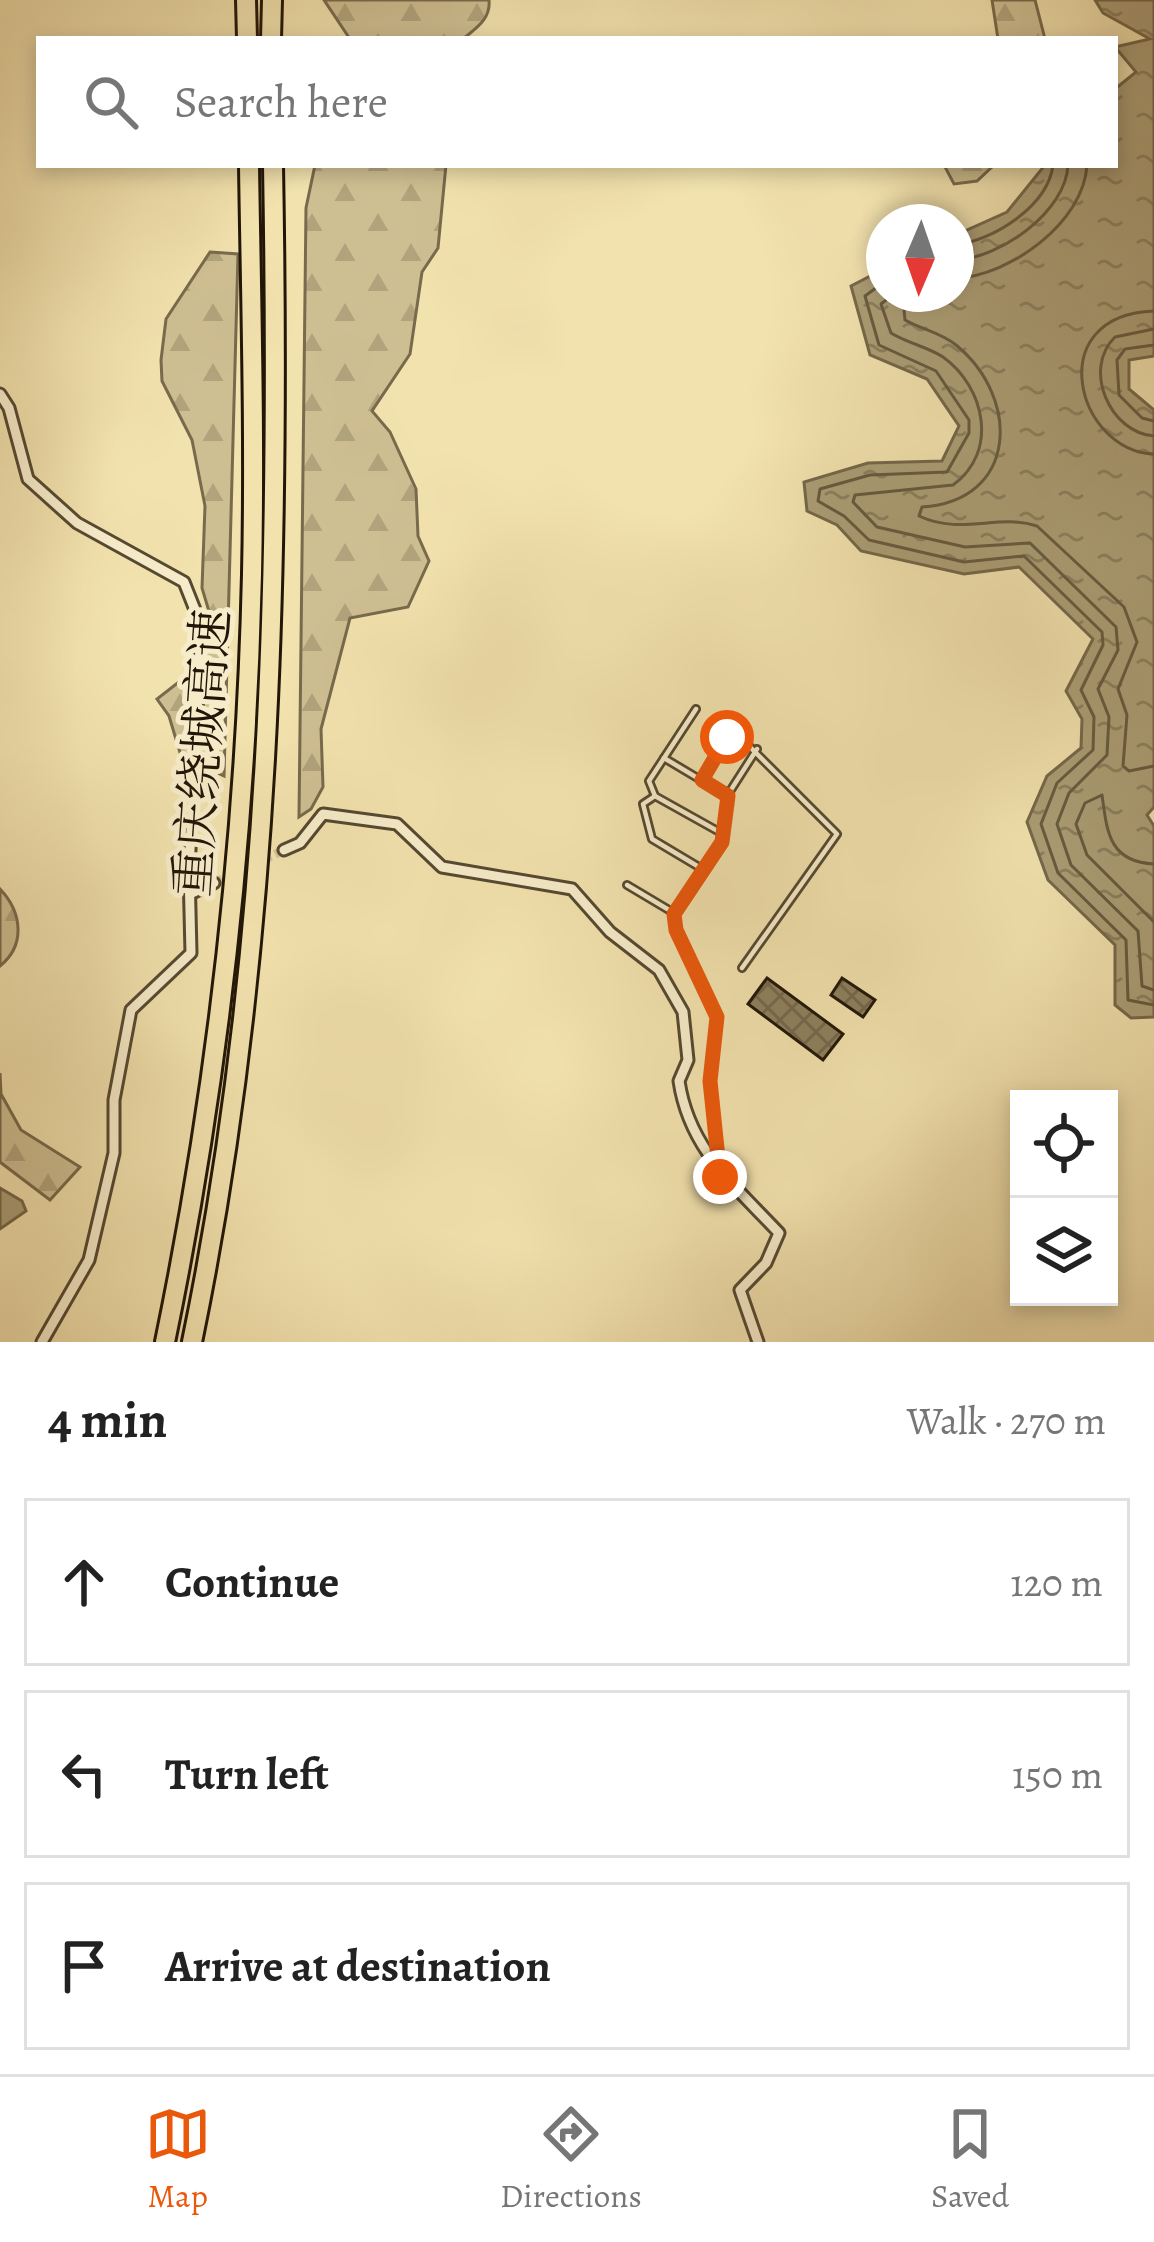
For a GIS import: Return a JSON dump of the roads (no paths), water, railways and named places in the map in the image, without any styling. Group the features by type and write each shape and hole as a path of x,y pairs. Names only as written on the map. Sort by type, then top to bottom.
{"highway":[{"path":"246,0 247,36"},
{"path":"271,36 272,0"},
{"name":"重庆绕城高速","path":"166,1342 214,1052 247,710 252,573 249,168"},
{"name":"重庆绕城高速","path":"192,1342 234,1097 270,718 276,344 273,168"}],"street":[{"path":"0,394 9,408 28,478 77,523 184,582 201,625 191,953 131,1010 115,1100 114,1153 89,1260 42,1342"},
{"path":"284,850 300,843 323,814 398,824 442,867 572,889 610,932 659,970 682,1012 688,1060 679,1081 681,1098 720,1177 779,1233 766,1263 740,1291 758,1342"},
{"path":"190,894 214,884"}],"lane":[{"path":"696,709 649,781 655,796 723,834"},
{"path":"702,780 727,737 736,734 757,749 837,834 742,968"},
{"path":"720,1177 710,1081 717,1017 676,930 674,914 723,834 728,796 757,749"},
{"path":"664,758 728,796"},
{"path":"655,796 643,804 652,839 704,870"},
{"path":"627,885 674,914"}],"water":[{"path":"1095,0 1154,0 1154,356 1129,360 1129,389 1154,410 1154,807 1147,815 1154,826 1154,1017 1131,1018 1115,1005 1115,945 1048,880 1027,822 1047,776 1081,748 1082,719 1066,691 1093,639 1019,567 964,574 861,551 837,525 807,511 804,482 868,463 942,461 959,426 927,379 870,355 851,286 866,278 866,312 974,312 974,227 1007,212 1043,168 1118,168 1118,87 1136,72 1118,46 1150,39 1103,13"},
{"path":"0,1188 22,1201 26,1211 0,1229"}],"tunnel":[{"path":"214,883 284,850"}]}
